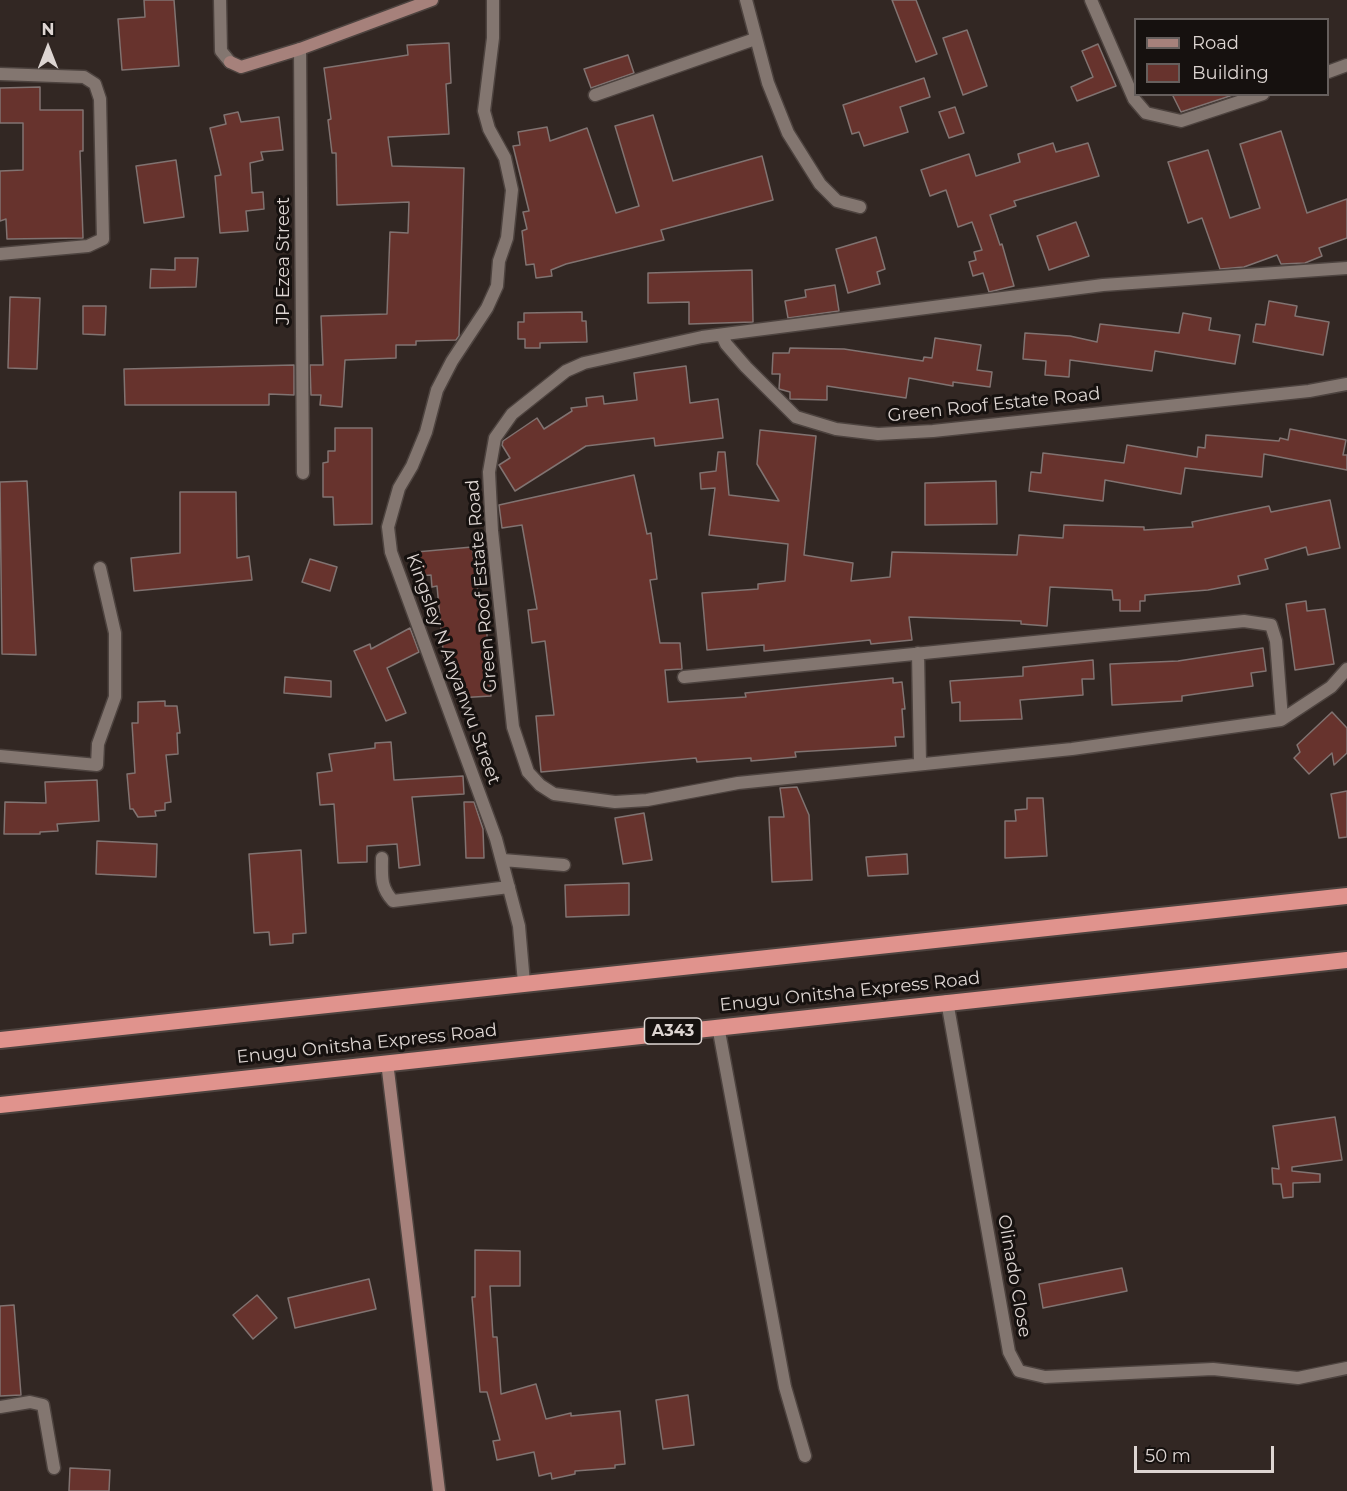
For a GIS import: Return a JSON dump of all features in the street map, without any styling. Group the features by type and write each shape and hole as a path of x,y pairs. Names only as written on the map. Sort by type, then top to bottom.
{"highway":[{"path":"0,1040 1347,896"},
{"name":"Enugu Onitsha Express Road","path":"0,1104 1347,960"}],"main road":[{"path":"230,62 240,68 300,49 432,0"},
{"path":"387,1062 439,1491"}],"street":[{"path":"220,0 220,51 230,62"},
{"name":"Kingsley N Anyanwu Street","path":"493,0 493,38 484,111 489,129 505,158 512,190 497,286 487,308 452,361 437,390 426,432 412,466 399,488 388,527 390,552 485,805 503,860 519,926 524,983"},
{"path":"746,0 768,83 788,133 820,184 837,201 861,207"},
{"path":"1091,0 1134,99 1146,113 1181,121 1257,96"},
{"path":"595,94 755,39"},
{"name":"JP Ezea Street","path":"300,49 303,473"},
{"path":"1329,72 1347,65"},
{"path":"0,74 84,77 95,84 100,99 103,239 88,246 0,254"},
{"path":"722,335 1103,285 1347,268"},
{"name":"Green Roof Estate Road","path":"1282,719 1072,749 738,783 647,800 615,802 554,794 528,772 513,727 492,531 489,472 495,438 512,414 566,371 584,363 722,335 726,344 746,367 795,417 836,429 878,435 1309,391 1347,384"},
{"path":"0,756 97,765 98,744 115,698 115,633 100,568"},
{"path":"684,677 1244,621 1271,625 1276,641 1282,719 1331,687 1347,669"},
{"path":"918,653 920,763"},
{"path":"382,858 381,882 385,892 393,901 509,887"},
{"path":"503,860 564,865"},
{"name":"Olinado Close","path":"947,1001 1009,1352 1019,1371 1045,1377 1213,1369 1298,1378 1347,1368"},
{"path":"718,1026 785,1387 805,1455"},
{"path":"0,1407 30,1402 43,1405 54,1468"}],"building":[{"path":"144,0 174,0 179,66 122,70 118,19 145,17"},
{"path":"892,0 916,0 937,54 916,62"},
{"path":"967,30 987,86 963,95 943,38"},
{"path":"449,43 451,83 446,84 449,134 388,137 392,166 464,168 459,336 456,340 416,341 416,345 396,345 396,358 345,360 342,407 320,405 321,395 311,395 310,365 323,365 321,316 387,314 390,232 408,233 409,202 337,205 336,153 332,153 328,120 331,119 324,68 408,55 407,45"},
{"path":"1098,44 1116,86 1077,101 1071,87 1093,77 1082,51"},
{"path":"628,55 634,73 591,88 584,69"},
{"path":"924,78 930,97 900,107 908,132 864,146 859,132 852,134 843,105"},
{"path":"40,87 40,110 83,110 83,151 80,151 83,238 7,239 6,219 0,221 0,171 23,170 23,123 0,123 0,88"},
{"path":"1173,96 1230,96 1181,112"},
{"path":"955,107 964,133 949,138 939,112"},
{"path":"238,112 241,122 279,117 283,150 261,152 263,160 250,163 252,193 263,192 264,209 246,211 248,231 220,233 215,176 221,175 210,128 226,124 224,115"},
{"path":"653,115 673,181 762,156 773,200 661,230 664,240 566,264 551,270 552,276 536,278 534,264 526,265 522,231 527,229 523,212 529,211 513,146 520,145 518,132 547,127 550,141 587,128 616,213 639,206 615,126"},
{"path":"1281,131 1307,213 1347,199 1347,238 1319,248 1322,256 1305,263 1281,264 1277,255 1244,267 1220,269 1202,218 1188,223 1168,162 1208,150 1230,218 1260,208 1240,144"},
{"path":"1053,143 1056,152 1088,143 1099,176 1014,201 1016,206 990,215 1000,245 1002,244 1014,286 989,292 983,273 973,276 969,262 976,260 974,252 982,250 972,222 958,227 946,190 930,196 921,170 969,154 976,176 1020,162 1018,154"},
{"path":"176,160 184,217 144,223 136,166"},
{"path":"1076,222 1089,256 1049,270 1037,236"},
{"path":"876,237 885,269 877,272 880,284 848,293 836,249"},
{"path":"175,258 198,258 196,287 150,288 151,269 175,270"},
{"path":"752,270 753,322 689,324 689,302 648,303 648,273"},
{"path":"835,285 839,311 788,318 785,301 806,297 805,290"},
{"path":"10,297 40,298 37,369 8,368"},
{"path":"1269,301 1297,306 1295,316 1329,322 1323,355 1253,342 1256,324 1265,325"},
{"path":"83,306 106,306 105,335 83,334"},
{"path":"582,312 582,321 586,321 587,342 540,343 540,348 525,348 525,339 518,339 518,322 524,322 524,313"},
{"path":"1183,313 1211,318 1209,330 1240,335 1235,364 1155,351 1152,371 1070,360 1069,377 1045,375 1046,361 1023,359 1025,333 1070,336 1097,342 1100,324 1179,333"},
{"path":"935,338 981,345 977,370 992,372 990,387 953,382 953,386 909,378 906,398 827,386 827,400 790,399 790,392 779,389 780,374 772,374 773,353 789,353 790,348 844,349 923,361 924,357 932,358"},
{"path":"294,365 294,395 269,394 269,405 125,405 124,369"},
{"path":"686,366 690,403 718,399 723,438 655,446 654,438 586,446 515,491 499,465 510,458 502,445 503,441 537,418 544,429 572,411 571,408 587,406 586,398 603,396 604,404 637,400 634,373"},
{"path":"335,428 372,428 372,524 334,525 333,497 323,497 323,463 328,462 328,451 335,451"},
{"path":"1290,429 1346,440 1343,455 1347,455 1347,470 1264,454 1262,477 1185,468 1181,494 1105,480 1103,501 1029,491 1031,472 1041,473 1043,453 1124,463 1127,445 1197,457 1198,447 1205,448 1206,435 1279,441 1280,438 1288,440"},
{"path":"760,430 816,436 804,555 853,563 851,581 890,577 892,552 1017,555 1019,535 1063,538 1064,525 1144,527 1144,530 1193,527 1192,522 1269,506 1271,512 1330,500 1340,548 1308,555 1306,547 1265,559 1268,569 1238,576 1240,584 1208,590 1145,595 1145,601 1140,601 1140,611 1120,611 1120,600 1113,600 1112,590 1050,587 1047,626 1021,624 1021,621 909,617 912,640 871,644 870,640 764,651 764,645 707,650 702,593 758,589 758,584 785,581 788,544 709,535 715,488 701,489 700,473 716,471 718,452 725,452 729,495 779,501 757,464"},
{"path":"634,475 647,534 651,533 657,579 650,580 660,643 680,643 682,669 665,670 668,702 746,697 745,693 893,678 893,683 902,682 905,709 902,709 904,737 895,737 896,746 795,752 796,757 751,761 751,758 697,762 696,758 541,772 536,716 554,715 545,641 532,643 528,610 537,609 522,525 502,528 499,505"},
{"path":"27,481 36,655 2,654 0,482"},
{"path":"996,481 997,524 925,525 925,483"},
{"path":"180,492 236,492 237,558 249,556 252,580 134,591 131,558 180,553"},
{"path":"472,547 482,621 486,620 491,696 457,698 455,660 444,661 437,586 432,587 431,575 418,576 416,552"},
{"path":"310,559 337,567 330,591 302,582"},
{"path":"1306,601 1307,611 1325,609 1334,664 1295,670 1286,604"},
{"path":"410,628 419,652 387,668 406,713 386,721 354,651 370,644 371,649"},
{"path":"1263,648 1266,671 1251,673 1253,686 1182,696 1182,701 1112,705 1110,664 1178,661"},
{"path":"1093,660 1094,679 1082,679 1083,695 1020,700 1022,719 960,721 960,702 952,703 950,681 1023,676 1023,667"},
{"path":"285,677 331,681 331,697 284,693"},
{"path":"165,701 165,706 177,706 180,733 177,733 178,754 166,755 171,802 165,803 165,810 155,811 156,816 138,817 133,809 130,809 127,774 135,773 132,723 138,723 138,702"},
{"path":"1332,712 1347,728 1347,753 1334,765 1332,753 1309,774 1294,758 1300,752 1297,745"},
{"path":"391,742 394,780 463,776 464,794 412,797 420,865 399,868 397,844 367,846 367,862 338,863 334,804 320,805 317,773 332,771 329,754 375,748 375,743"},
{"path":"97,780 99,821 57,824 58,831 40,832 40,834 4,834 5,802 46,803 45,782"},
{"path":"797,787 809,815 812,880 772,882 769,817 784,817 780,788"},
{"path":"1347,791 1347,837 1339,838 1331,794"},
{"path":"1027,798 1043,798 1047,856 1005,858 1005,821 1016,821 1015,810 1027,809"},
{"path":"464,802 474,802 483,829 484,858 466,858"},
{"path":"644,813 652,860 623,864 615,818"},
{"path":"97,841 157,844 156,877 96,874"},
{"path":"301,850 306,933 293,934 293,943 270,945 269,932 254,933 249,854"},
{"path":"907,854 908,874 868,876 866,857"},
{"path":"629,883 629,915 566,917 565,885"},
{"path":"1335,1117 1342,1160 1292,1167 1292,1171 1320,1174 1320,1182 1293,1183 1293,1197 1283,1198 1281,1184 1273,1184 1272,1168 1279,1169 1273,1126"},
{"path":"475,1250 520,1251 520,1286 490,1286 493,1337 497,1337 501,1394 536,1384 546,1419 571,1413 571,1416 620,1411 625,1464 615,1465 615,1468 575,1471 575,1474 552,1479 551,1473 539,1476 534,1452 497,1460 493,1441 500,1440 487,1392 480,1392 472,1297 475,1297"},
{"path":"1122,1268 1127,1291 1043,1308 1039,1284"},
{"path":"369,1279 376,1309 295,1328 288,1298"},
{"path":"257,1295 277,1318 253,1339 233,1315"},
{"path":"14,1305 21,1395 0,1396 0,1306"},
{"path":"688,1395 694,1445 663,1449 656,1400"},
{"path":"70,1468 110,1470 109,1491 69,1491"}]}
